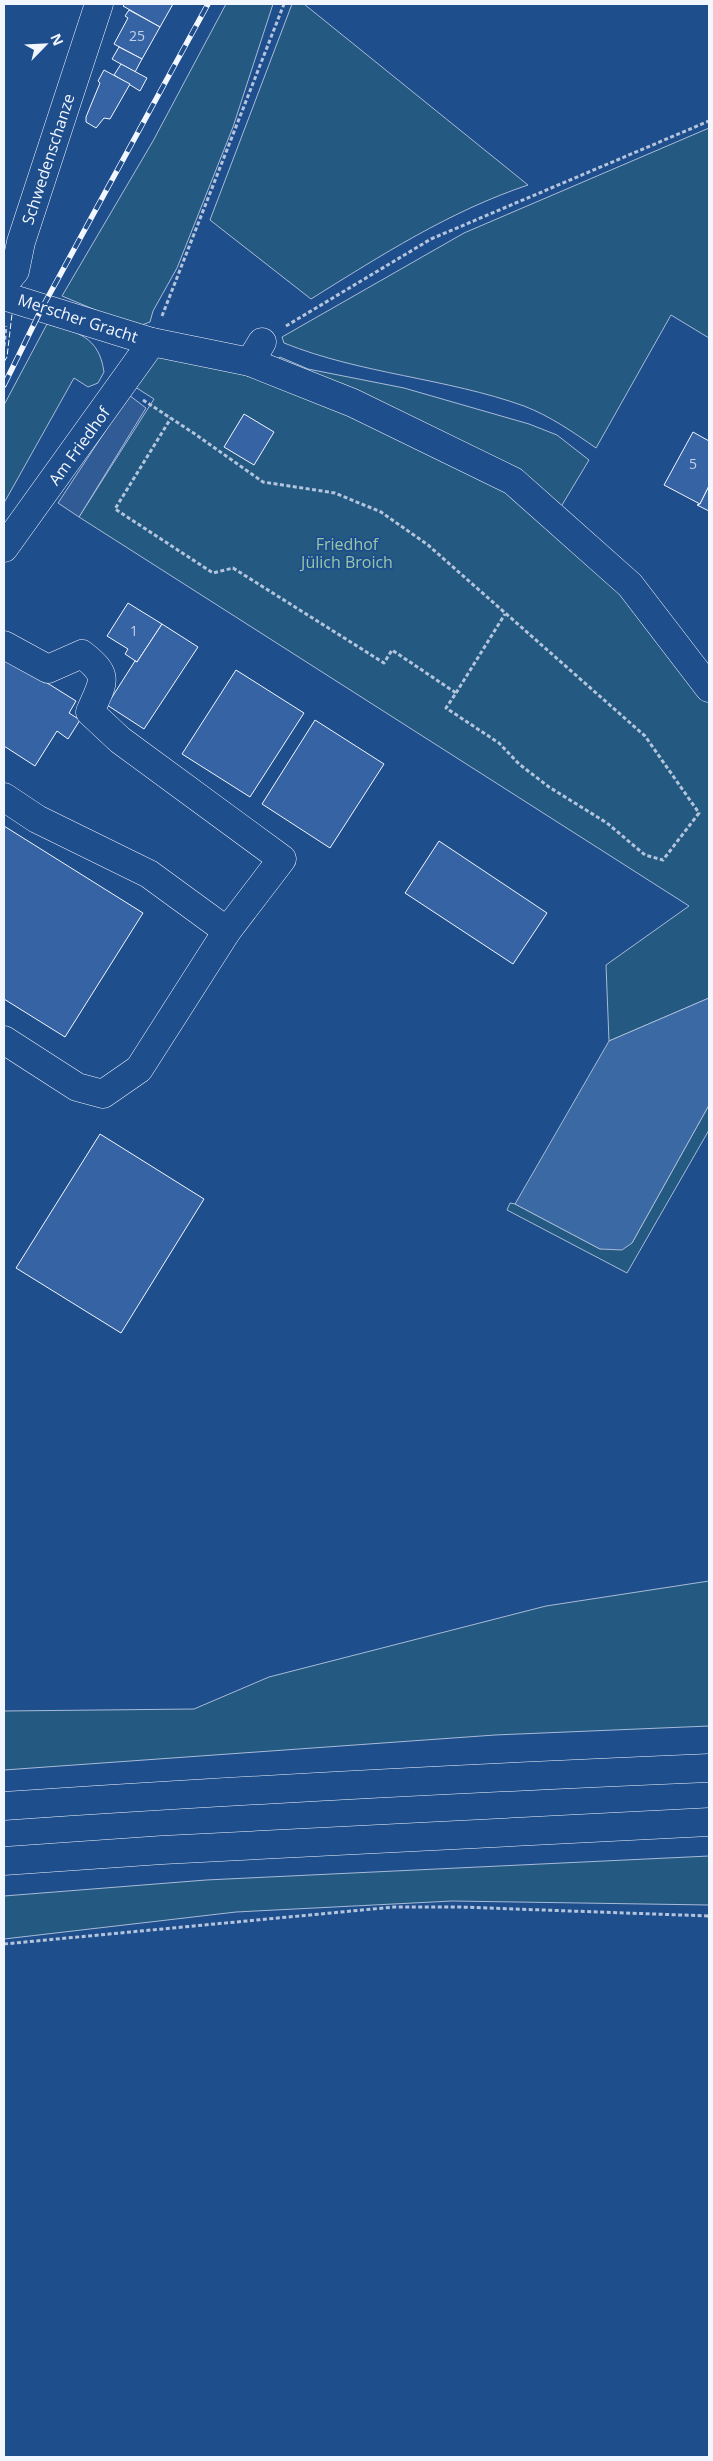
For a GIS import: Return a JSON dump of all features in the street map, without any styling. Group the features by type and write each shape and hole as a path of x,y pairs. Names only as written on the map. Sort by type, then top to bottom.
{"main road":[{"name":"Schwedenschanze","path":"4,284 14,271 12,238 99,4"},
{"name":"Merscher Gracht","path":"4,296 152,342 256,352 353,404 512,481 630,584 709,688"},
{"name":"Am Friedhof","path":"4,548 122,387 152,342"},
{"path":"4,645 48,669 82,654 99,667 102,682 90,712 120,740 282,859 227,931 139,1069 103,1094 77,1087 4,1040"},
{"path":"4,797 38,819 149,874 227,931"},
{"path":"4,1806 452,1780 709,1768"},
{"path":"4,1861 162,1850 709,1822"}],"path":[{"path":"152,342 284,4"},
{"path":"256,352 431,239 709,121"},
{"path":"122,387 171,418 263,482 335,493 380,512 428,545 645,736 699,813 663,860 645,855 607,823 534,776 519,764 499,743 446,708 505,614"},
{"path":"171,418 115,509 213,573 233,568 384,663 392,650 456,693"},
{"path":"4,1944 394,1907 460,1907 709,1916"}],"green space":[{"path":"226,4 273,4 233,127 177,268 153,311 150,322 136,327 62,296 153,141"},
{"path":"292,4 304,4 528,185 443,221 389,251 311,299 210,220"},
{"path":"709,128 709,338 671,315 596,448 552,419 524,406 464,389 343,362 284,343 282,337 464,233"},
{"path":"47,324 77,333 92,343 97,350 104,372 98,383 88,387 74,378 4,503 4,405"},
{"name":"Friedhof Jülich Broich","path":"155,354 260,376 352,412 516,493 632,598 709,701 709,998 609,1041 606,965 689,906 79,517 154,399 132,385"},
{"path":"280,357 308,369 404,388 529,424 557,435 589,460 559,510 269,366"},
{"path":"709,1105 709,1130 627,1273 507,1210 510,1203 515,1204 600,1249 632,1243"},
{"path":"709,1581 709,1726 495,1735 4,1770 4,1711 194,1709 269,1677 546,1606"},
{"path":"709,1856 709,1905 452,1901 236,1912 4,1939 4,1896 206,1880"}],"shaded area":[{"path":"129,395 146,408 79,517 58,503"},
{"path":"709,998 709,1105 632,1243 622,1250 600,1249 515,1204 609,1041"}],"building":[{"path":"125,4 173,4 160,27 123,6"},
{"path":"129,10 160,27 142,59 114,44 128,18 125,16"},
{"path":"119,47 142,59 135,72 112,59"},
{"path":"121,64 147,78 140,91 114,75"},
{"path":"104,70 130,84 110,119 104,118 96,128 86,122 86,117 100,83 98,81"},
{"path":"244,414 274,432 254,465 224,447"},
{"path":"693,432 709,441 709,486 700,504 664,485"},
{"path":"709,486 709,511 697,505 700,504"},
{"path":"128,603 162,624 137,662 125,654 128,649 107,636"},
{"path":"162,624 198,647 144,729 107,705 135,661 137,662"},
{"path":"4,656 76,701 69,713 80,720 68,739 57,731 35,766 4,746"},
{"path":"236,670 304,713 250,797 182,754"},
{"path":"315,720 384,764 330,848 262,804"},
{"path":"4,826 143,913 65,1037 4,999"},
{"path":"439,841 547,913 513,964 405,893"},
{"path":"100,1134 204,1199 121,1333 16,1268"}],"railway":[{"path":"4,385 42,308 208,4"}],"fence":[{"path":"4,362 7,357 12,314"}]}
